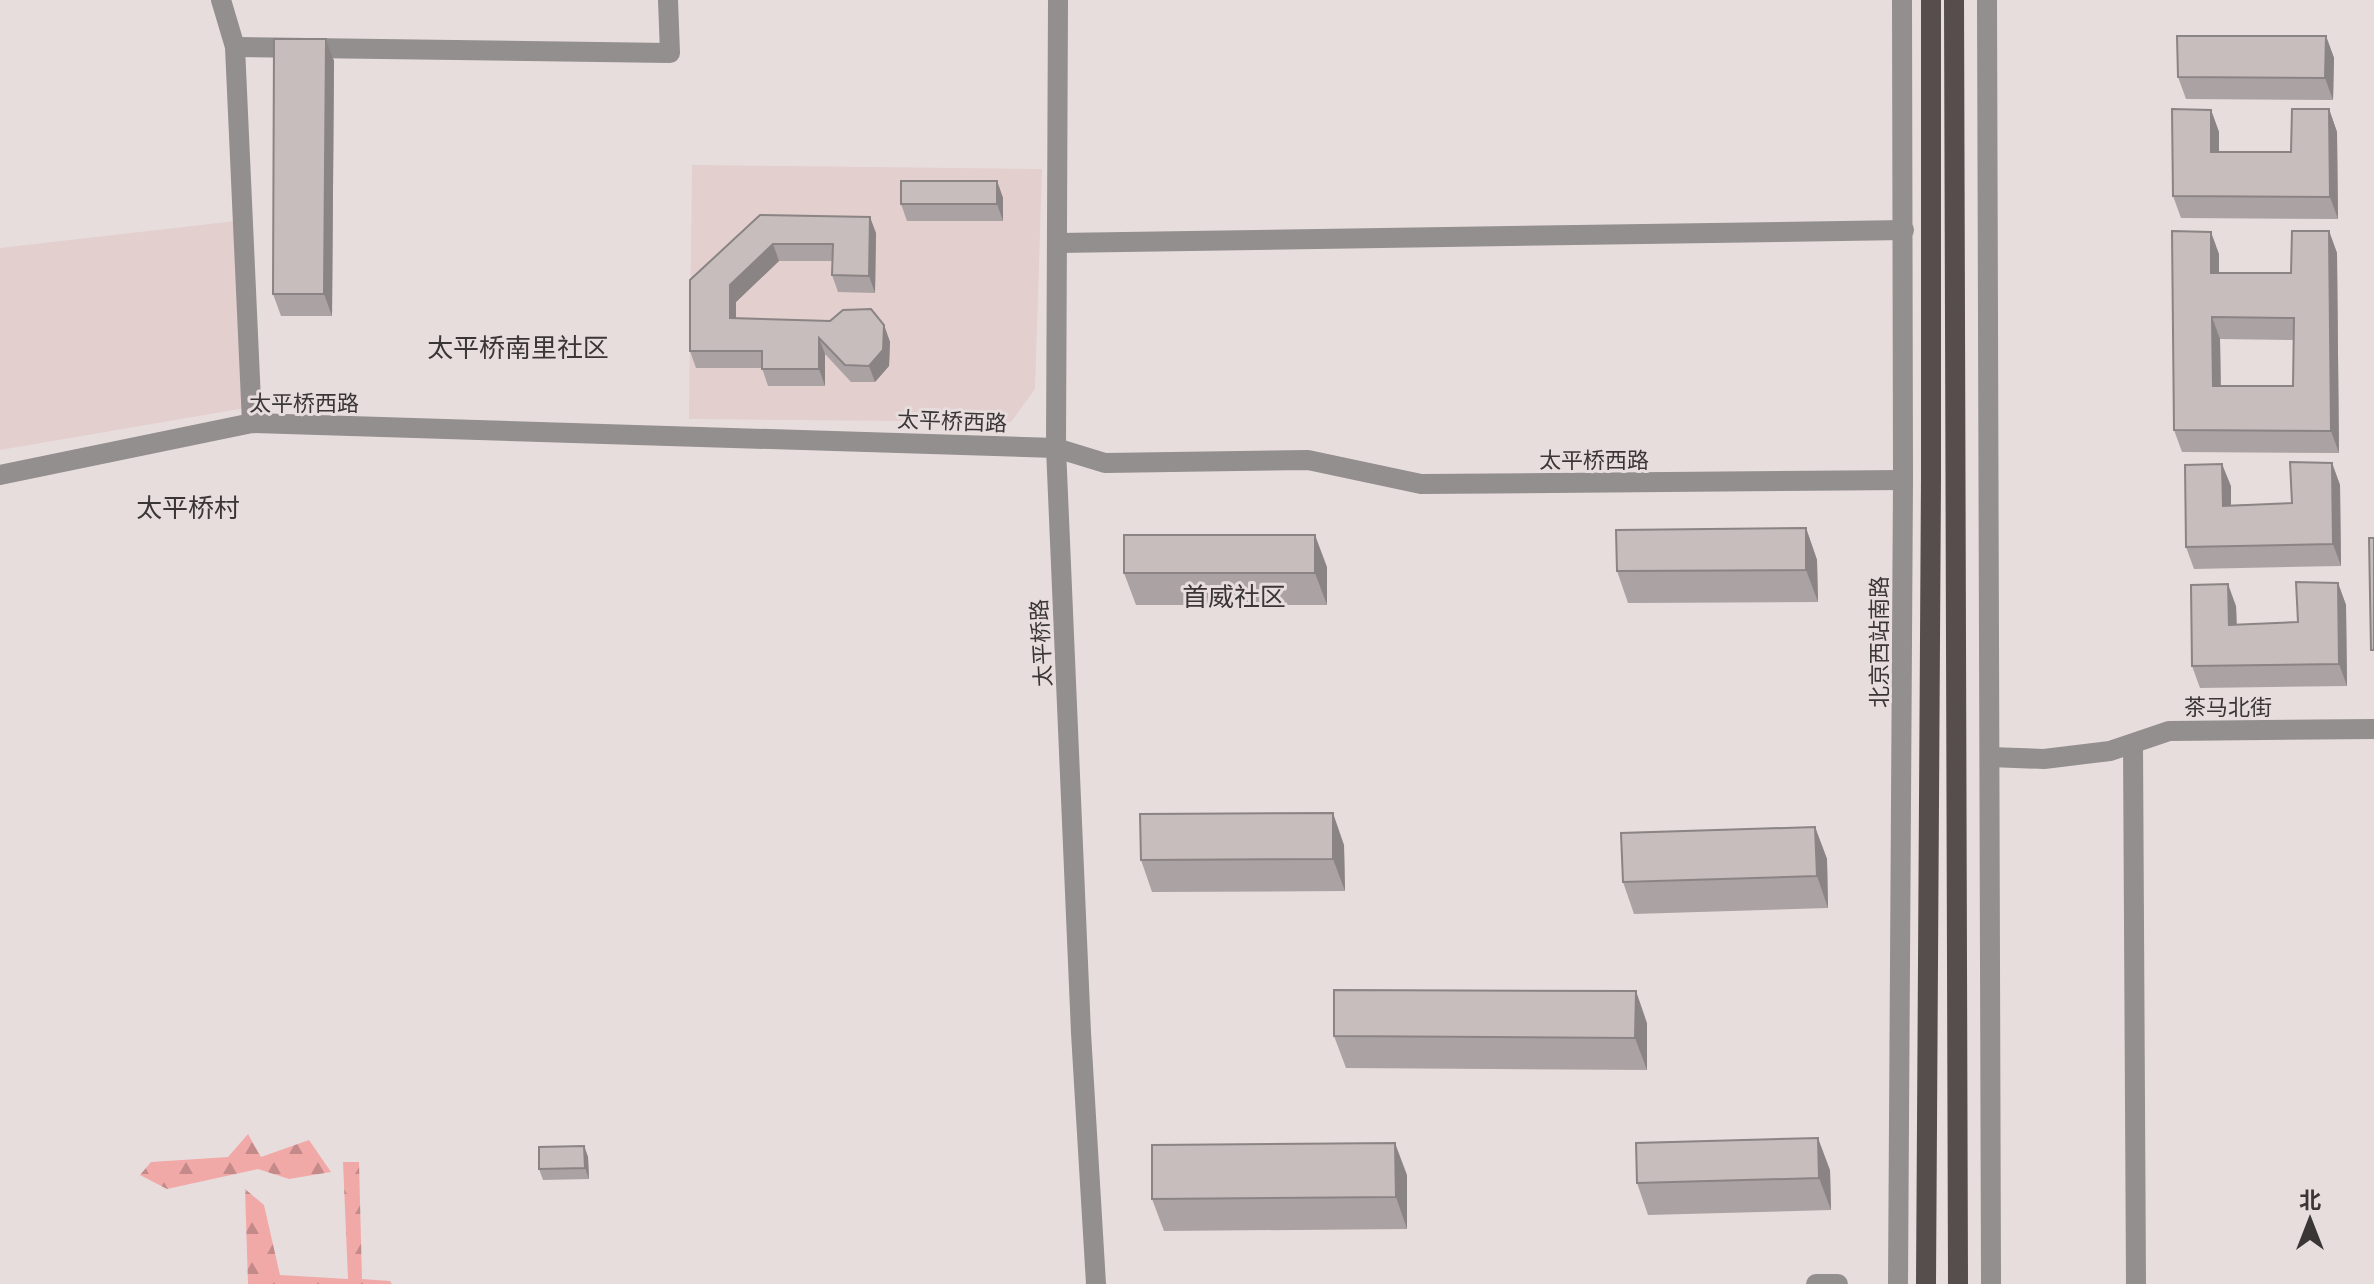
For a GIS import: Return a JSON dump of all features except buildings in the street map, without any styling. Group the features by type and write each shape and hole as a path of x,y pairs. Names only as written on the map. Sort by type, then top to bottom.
{"main road":[{"path":"1926,1284 1931,0"},
{"path":"1954,0 1958,1284"}],"street":[{"path":"221,0 235,47 252,423"},
{"path":"235,47 670,53 668,0"},
{"name":"太平桥路","path":"1058,0 1056,448 1081,1033 1096,1284"},
{"name":"北京西站南路","path":"1898,1284 1904,230 1902,0"},
{"path":"1987,0 1991,1284"},
{"path":"1058,243 1904,230"},
{"name":"太平桥西路","path":"0,475 252,423 1056,448 1105,463 1308,460 1421,484 1903,480"},
{"name":"茶马北街","path":"1990,757 2044,759 2110,751 2169,731 2374,729"},
{"path":"2133,744 2136,1284"},
{"path":"1816,1284 1838,1284"}],"shaded area":[{"path":"692,165 1042,169 1035,389 1011,422 689,419"},
{"path":"236,221 245,408 0,450 0,248"}],"green space":[{"path":"248,1134 261,1157 309,1140 331,1172 289,1179 258,1169 167,1189 140,1175 151,1162 228,1157"},
{"path":"343,1162 359,1162 362,1279 390,1281 392,1284 248,1284 245,1189 264,1205 280,1275 348,1279"}],"district":[{"name":"太平桥南里社区","path":"518,347"},
{"name":"太平桥村","path":"188,507"},
{"name":"首威社区","path":"1234,596"}]}
